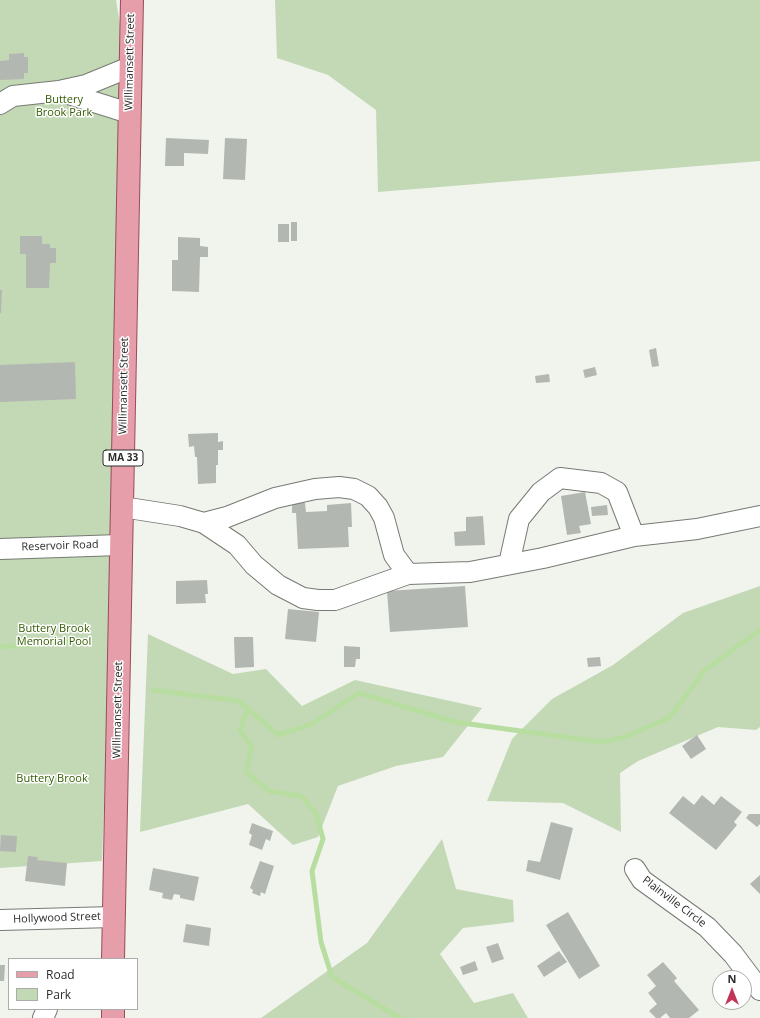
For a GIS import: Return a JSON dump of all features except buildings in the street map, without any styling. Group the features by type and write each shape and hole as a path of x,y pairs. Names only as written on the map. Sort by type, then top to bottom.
{"main road":[{"name":"Willimansett Street","path":"113,917 132,0"},
{"name":"MA 33","path":"113,917 113,958"}],"street":[{"path":"4,98 59,91 86,85 130,67"},
{"path":"59,91 129,113"},
{"path":"509,564 519,520 541,492 560,478 601,484 617,492 634,536"},
{"path":"204,523 227,517 275,498 316,489 339,487 354,489 368,496 378,507 384,518 394,555 408,574"},
{"path":"122,506 180,516 204,523 237,545 254,565 278,585 303,598 335,600 408,574 470,572 634,536 697,529 760,516"},
{"name":"Reservoir Road","path":"0,549 120,545"},
{"name":"Plainville Circle","path":"635,869 642,880 707,927 733,954 760,990"},
{"name":"Hollywood Street","path":"0,920 113,917"}],"green space":[{"name":"Buttery Brook Park","path":"0,0 116,0 130,87 102,861 0,868"},
{"path":"275,0 760,0 760,161 378,192 376,110 328,75 277,58"},
{"path":"760,586 760,727 756,730 718,727 638,761 620,773 621,832 563,803 487,801 512,739 552,699 613,665 683,613"},
{"path":"148,634 233,674 266,669 302,706 355,680 482,708 443,757 396,766 338,786 318,837 293,845 248,804 140,832"},
{"path":"442,839 456,889 513,900 514,922 463,928 440,954 474,1003 513,993 528,1018 261,1018 367,943"}],"waterway":[{"path":"153,690 239,701 278,735 310,725 359,693 455,722 601,742 625,737 669,718 705,670 760,630"},
{"path":"0,647 67,642"},
{"path":"248,709 240,730 252,747 246,772 269,791 301,796 316,813 323,839 312,871 321,942 332,977 400,1018"}],"park label":[{"name":"Buttery Brook Memorial Pool","path":"54,635"},
{"name":"Buttery Brook","path":"52,779"}]}
